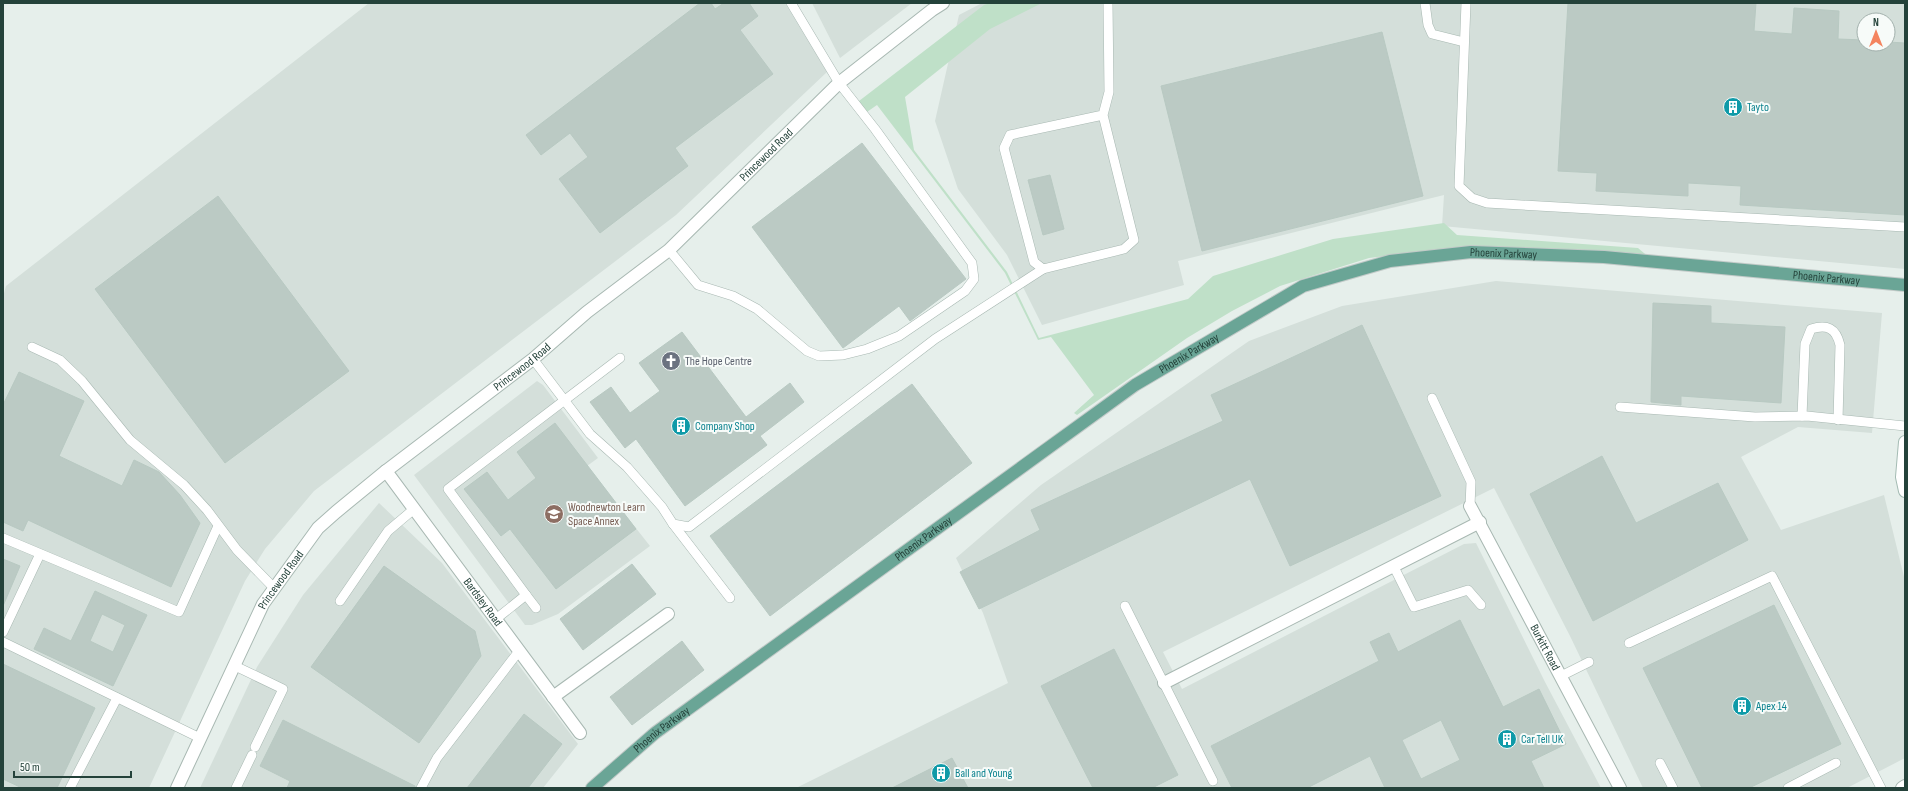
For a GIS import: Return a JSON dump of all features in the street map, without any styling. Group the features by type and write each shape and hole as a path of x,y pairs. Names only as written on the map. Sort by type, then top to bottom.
{"main road":[{"name":"Phoenix Parkway","path":"592,788 655,733 1135,385 1303,286 1390,261 1471,252 1604,257 1905,284"}],"street":[{"name":"Princewood Road","path":"177,788 263,604 318,528 386,471 533,359 587,312 669,250 839,83 943,3"},
{"path":"1905,442 1902,477 1905,491"},
{"name":"Bardsley Road","path":"386,471 580,733"},
{"name":"Burkitt Road","path":"1470,506 1480,522 1620,788"},
{"path":"1164,683 1480,522"},
{"path":"553,697 668,614"}],"lane":[{"path":"669,250 698,285 733,296 757,309 807,351 819,356 843,355 867,349 899,336 971,285 974,279 972,263 839,83 791,3"},
{"path":"673,524 689,527 935,339 1043,269 1124,250 1134,240 1103,115 1109,92 1108,3"},
{"path":"1425,3 1428,24 1432,34 1464,42"},
{"path":"1466,3 1459,186 1472,198 1487,203 1905,227"},
{"path":"1043,269 1034,262 1004,148 1010,135 1103,115"},
{"path":"1802,416 1805,344 1811,329 1818,327 1830,328 1837,334 1840,344 1838,420"},
{"path":"32,347 60,360 66,365 82,381 130,440 184,485 207,510 237,550 275,589"},
{"path":"536,608 448,490 620,358"},
{"path":"533,359 590,434 627,467 662,507 673,524 730,598"},
{"path":"1432,398 1471,482 1470,506"},
{"path":"1620,407 1755,417 1802,416 1905,426"},
{"path":"340,601 388,531 414,509"},
{"path":"3,538 179,612 218,526"},
{"path":"3,632 40,554"},
{"path":"1394,567 1414,607 1468,590 1482,605"},
{"path":"1629,643 1772,576 1881,788"},
{"path":"496,619 526,595"},
{"path":"1125,606 1213,781"},
{"path":"3,642 200,738"},
{"path":"421,788 437,758 519,650"},
{"path":"1561,676 1589,662"},
{"path":"235,666 283,689 236,788"},
{"path":"70,788 117,698"},
{"path":"1660,763 1673,788"},
{"path":"1790,787 1836,764"}],"shaded area":[{"path":"369,3 785,3 827,72 676,215 314,491 265,549 245,581 149,788 3,788 3,297 6,286"},
{"path":"812,3 912,3 840,58"},
{"path":"982,3 1905,3 1905,269 1442,226 1444,195 1178,261 1184,285 1042,325 1007,255 958,189 935,121 959,15"},
{"path":"1496,281 1882,313 1872,433 1798,427 1741,457 1781,530 1884,495 1905,581 1905,758 1847,788 1643,788 1570,636 1494,488 1163,652 1182,689 1464,544 1476,543 1545,682 1601,788 796,788 1008,683 983,613 956,558 1041,485 1249,341 1342,306"},
{"path":"537,381 543,385 598,458 587,466 650,546 558,614 532,625 525,625 414,475"},
{"path":"379,503 442,563 578,744 543,788 200,788 257,667 303,595"}],"green space":[{"path":"990,3 1042,3 990,29 905,97 914,150 1007,272 1039,338 1188,299 1213,276 1333,239 1444,223 1457,235 1638,248 1651,259 1487,248 1435,250 1369,258 1280,286 1232,311 1187,338 1077,415 1074,413 1094,395 1051,337 1038,340 1005,273 877,105 864,114 860,109 859,101 984,5"}],"building":[{"path":"700,3 711,3 715,9 724,3 749,3 758,16 740,30 773,74 675,148 688,166 600,233 559,179 588,157 570,133 541,155 526,135"},
{"name":"Tayto","path":"1568,3 1756,3 1754,31 1792,34 1794,8 1839,11 1838,39 1856,40 1856,52 1896,52 1896,42 1905,43 1905,215 1740,205 1741,186 1688,183 1688,196 1596,191 1597,173 1558,171"},
{"path":"1382,32 1423,196 1202,251 1161,86"},
{"path":"862,143 966,279 910,321 899,306 843,348 752,227"},
{"path":"1050,175 1064,229 1043,235 1028,180"},
{"path":"218,196 349,371 225,463 95,289"},
{"path":"1653,303 1711,306 1711,323 1785,327 1781,403 1681,396 1681,405 1651,402"},
{"path":"1362,325 1441,496 1290,566 1250,479 979,609 960,572 1040,530 1031,510 1223,421 1211,395"},
{"name":"Company Shop","path":"682,332 746,417 790,383 804,402 760,436 767,445 685,506 636,439 625,448 590,402 611,387 630,413 660,391 639,363"},
{"path":"19,372 84,401 59,456 122,486 134,460 159,472 180,495 200,523 171,587 28,520 23,531 3,522 3,405"},
{"path":"912,384 972,463 770,616 710,536"},
{"name":"Woodnewton Learn Space Annex","path":"555,423 636,529 556,589 510,529 501,536 464,489 487,472 508,500 536,478 517,452"},
{"path":"1602,456 1636,523 1718,483 1748,540 1593,621 1530,494"},
{"path":"3,559 20,566 3,606"},
{"path":"632,564 656,594 583,650 560,619"},
{"path":"384,566 475,631 481,656 419,743 311,667"},
{"path":"95,591 147,615 113,686 34,649 44,628 71,641","holes":["102,614 125,625 113,652 90,641"]},
{"name":"Apex 14","path":"1774,605 1841,744 1749,788 1702,788 1643,668"},
{"path":"1460,620 1503,707 1539,689 1566,744 1531,761 1544,788 1385,788 1370,756 1307,788 1232,788 1211,746 1379,661 1370,642 1389,633 1398,652","holes":["1441,720 1460,760 1421,779 1402,740"]},
{"path":"682,641 704,670 632,725 610,697"},
{"path":"1114,649 1178,775 1152,788 1093,788 1041,686"},
{"path":"3,664 95,708 57,788 22,788 3,779"},
{"path":"524,714 562,744 528,788 467,788"},
{"path":"283,720 415,786 415,788 287,788 290,781 260,766"},
{"name":"Ball and Young","path":"952,758 968,788 892,788"}],"place":[{"name":"Tayto","path":"1733,107"},
{"name":"The Hope Centre","path":"671,361"},
{"name":"Company Shop","path":"681,426"},
{"name":"Woodnewton Learn Space Annex","path":"554,514"},
{"name":"Apex 14","path":"1742,706"},
{"name":"Car Tell UK","path":"1507,739"},
{"name":"Ball and Young","path":"941,773"}]}
